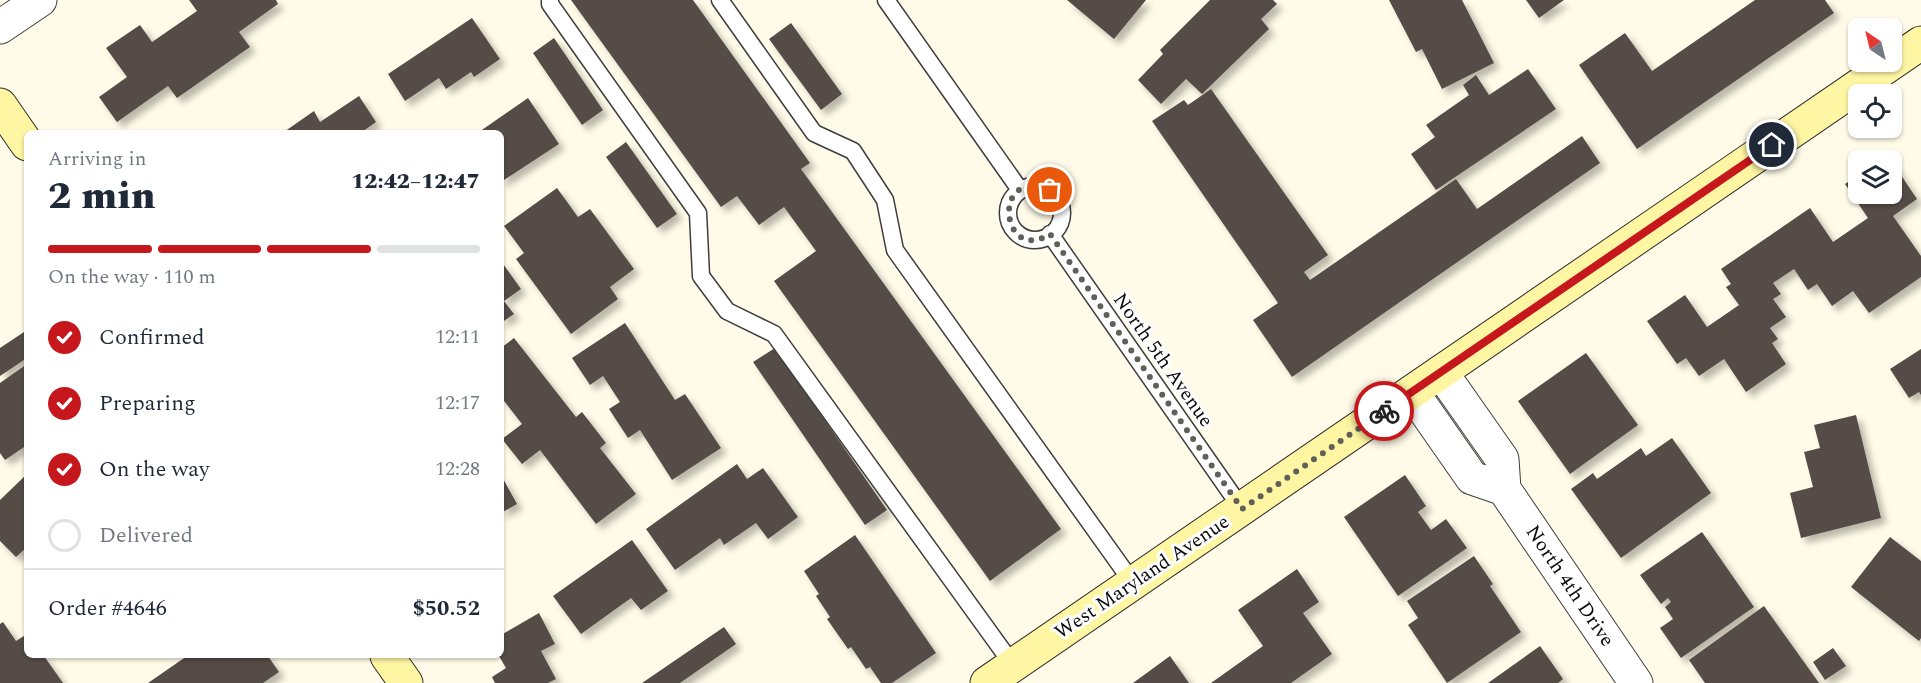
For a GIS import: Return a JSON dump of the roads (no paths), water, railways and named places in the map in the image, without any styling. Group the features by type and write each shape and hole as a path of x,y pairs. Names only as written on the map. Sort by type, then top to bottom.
{"street":[{"path":"0,27 40,0"},
{"name":"West Maryland Avenue","path":"1000,674 1921,43"},
{"path":"0,105 24,140"},
{"path":"1412,392 1472,478 1504,489 1502,459 1441,372"},
{"name":"North 4th Drive","path":"1504,489 1636,683"},
{"path":"388,658 406,683"}],"lane":[{"path":"550,0 550,4 698,213 701,276 727,311 774,334 1000,674"},
{"path":"720,0 813,133 853,151 885,200 895,250 1133,583"},
{"path":"886,0 1020,190"},
{"path":"1032,186 1041,187 1050,190 1057,198 1061,205 1061,216 1059,224 1050,234 1040,239 1030,240 1016,233 1007,213 1012,198 1020,190 1032,186"},
{"name":"North 5th Avenue","path":"1050,234 1242,509"}]}
